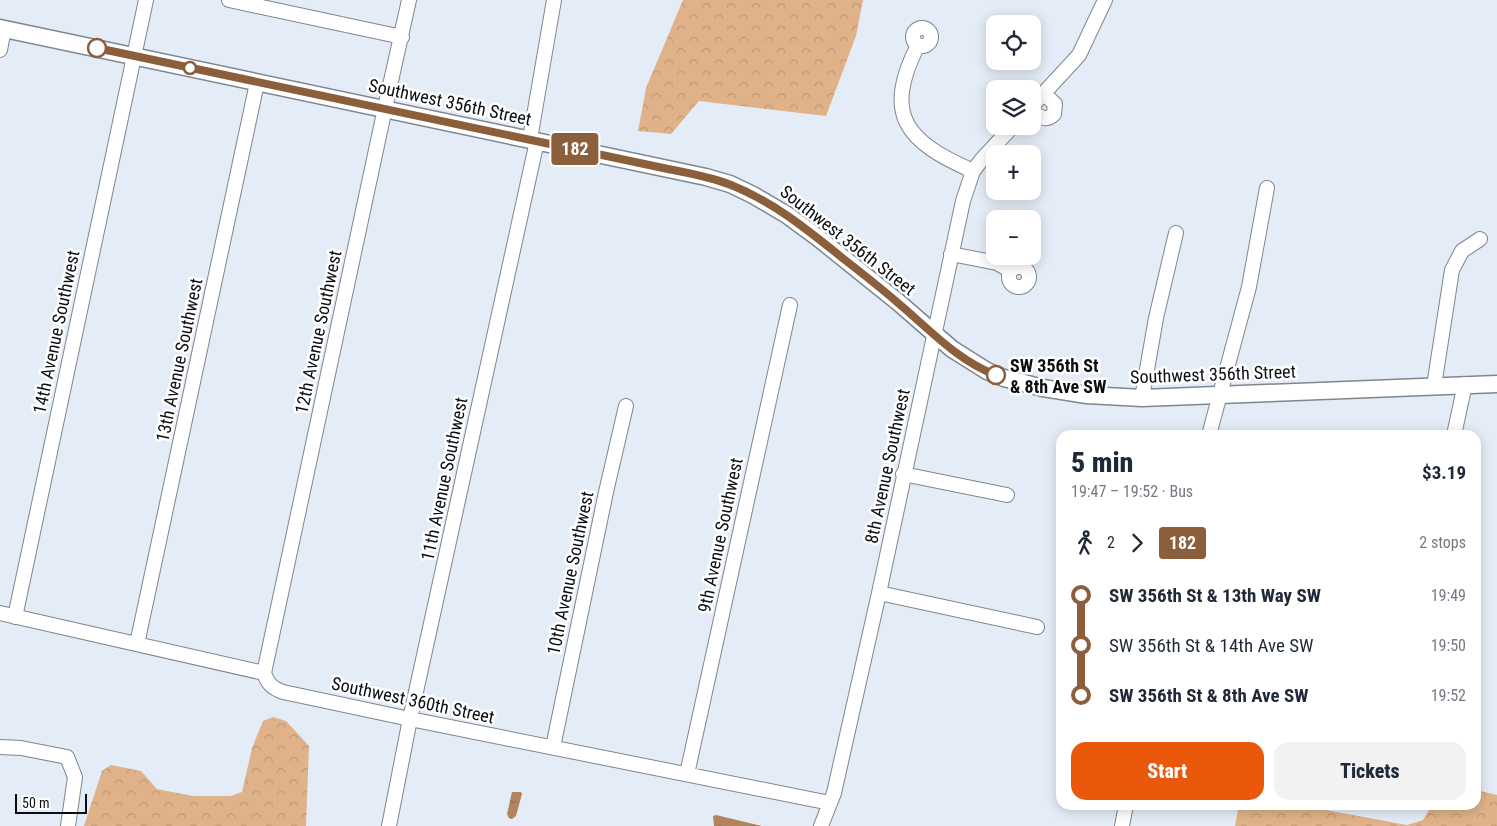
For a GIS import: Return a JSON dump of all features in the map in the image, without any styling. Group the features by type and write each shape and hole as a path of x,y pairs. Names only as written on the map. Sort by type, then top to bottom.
{"main road":[{"name":"Southwest 356th Street","path":"2,29 385,108 706,177 730,184 770,203 817,237 898,302 934,335 975,364 1004,378 1043,388 1087,396 1142,398 1497,384"}],"street":[{"name":"14th Avenue Southwest","path":"15,617 146,0"},
{"path":"229,0 402,37"},
{"name":"12th Avenue Southwest","path":"264,673 409,0"},
{"name":"11th Avenue Southwest","path":"389,826 533,140 554,0"},
{"path":"1041,97 1079,56 1105,0"},
{"path":"0,50 2,29"},
{"path":"918,45 908,68 903,91 902,105 906,123 915,136 935,153 973,171"},
{"name":"13th Avenue Southwest","path":"137,644 258,83"},
{"path":"1041,116 1048,118 1054,114 1055,104 1044,94"},
{"name":"8th Avenue Southwest","path":"821,826 834,793 963,200 973,171 1005,135"},
{"path":"1210,430 1249,287 1267,188"},
{"path":"1142,398 1156,318 1176,233"},
{"path":"1434,386 1452,270 1462,251 1480,239"},
{"path":"952,254 996,263 1011,271"},
{"name":"9th Avenue Southwest","path":"687,774 790,304"},
{"path":"1455,430 1465,384"},
{"name":"10th Avenue Southwest","path":"553,747 606,492 626,406"},
{"path":"904,474 1006,495"},
{"path":"879,593 1037,627"},
{"path":"0,613 264,673"},
{"name":"Southwest 360th Street","path":"264,673 268,682 274,688 283,692 830,803"},
{"path":"0,747 21,748 66,757 75,777 68,826"},
{"path":"1122,826 1125,810"}],"green space":[{"path":"683,0 863,0 856,36 826,116 699,101 671,134 638,131 646,88"},
{"path":"273,717 286,721 309,746 306,826 84,826 102,771 111,765 141,771 157,789 193,796 231,796 242,792 252,748 263,721"},
{"path":"1481,791 1497,795 1497,826 1235,826 1238,810 1326,810 1407,825 1423,820 1429,810 1481,810"}],"water":[{"path":"512,792 521,792 522,794 516,816 512,819 507,814"},
{"path":"716,815 762,826 714,826 713,816"}],"bus line":[{"name":"182","path":"97,48 385,108 706,177 730,184 770,203 817,237 898,302 952,349 969,361 996,375"}],"place":[{"name":"SW 356th St & 8th Ave SW","path":"996,375"}]}
